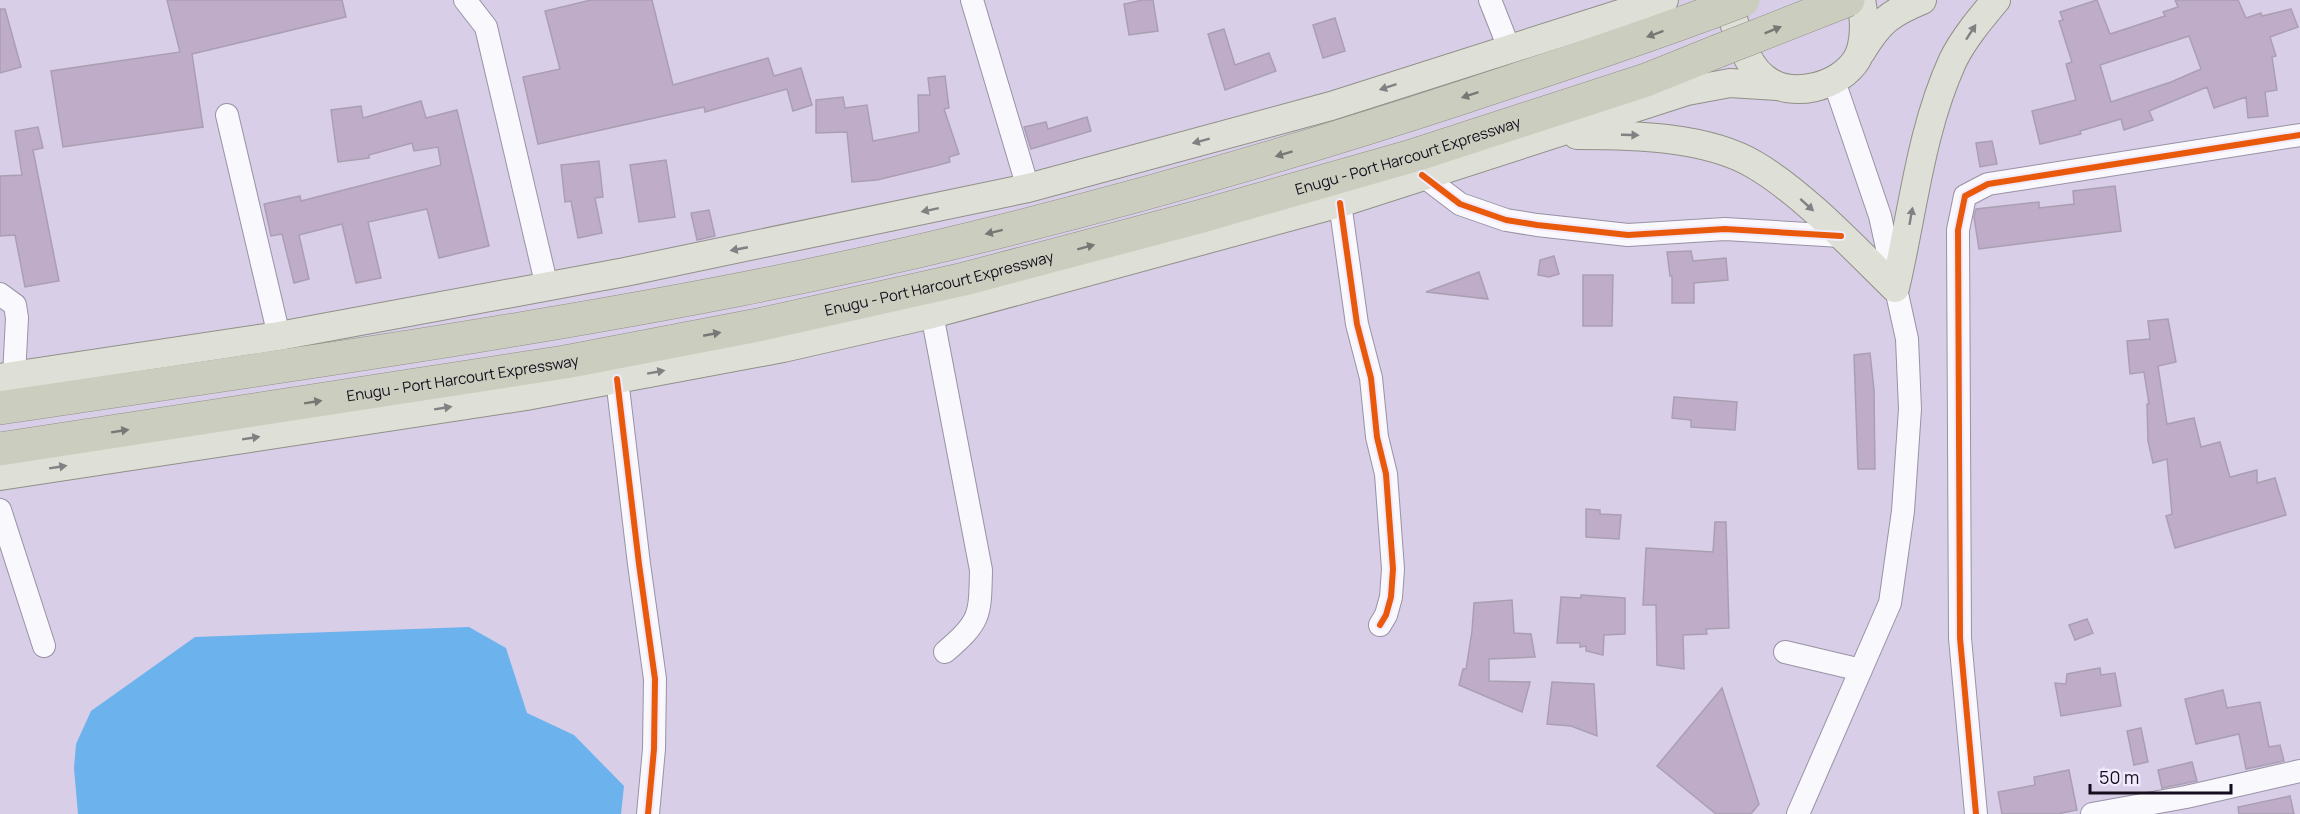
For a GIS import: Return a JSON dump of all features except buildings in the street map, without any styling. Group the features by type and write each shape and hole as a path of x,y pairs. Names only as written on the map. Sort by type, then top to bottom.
{"highway":[{"path":"0,408 569,321 745,288 957,242 1187,183 1402,117 1632,42 1719,7 1743,0"},
{"name":"Enugu - Port Harcourt Expressway","path":"0,449 565,363 758,325 964,279 1415,155 1646,80 1848,0"},
{"path":"1038,221 1049,256"}],"main road":[{"path":"1576,27 1600,0"},
{"path":"7,377 279,336 836,230 1028,189 1331,106 1664,0"},
{"path":"1859,56 1864,14 1861,0"},
{"path":"1834,81 1849,70 1875,28 1892,14 1922,0"},
{"path":"1895,288 1927,131 1954,58 1977,23 1996,0"},
{"path":"1719,7 1735,25 1755,69 1764,79 1777,86"},
{"name":"Enugu - Port Harcourt Expressway","path":"0,476 504,399 783,348 932,314 1340,203 1704,87 1731,82 1793,89 1811,88 1834,81"},
{"path":"1551,135 1637,135 1714,148 1754,164 1789,189 1895,288"}],"street":[{"path":"465,0 486,27 547,286"},
{"path":"972,0 1028,189"},
{"path":"1490,0 1509,48"},
{"path":"1798,814 1890,603 1904,511 1910,409 1907,339 1880,216 1834,81"},
{"path":"227,115 279,336"},
{"path":"1976,814 1960,638 1958,230 1965,196 1988,184 2300,135"},
{"path":"1422,175 1460,204 1506,220 1537,225 1628,235 1725,229 1841,236"},
{"path":"1340,203 1358,324 1371,378 1377,438 1386,474 1393,569 1391,597 1386,615 1380,625"},
{"path":"0,294 15,305 18,318 7,377"},
{"path":"932,314 981,570 980,608 968,632 945,652"},
{"path":"617,379 655,679 654,749 648,814"},
{"path":"0,510 44,646"},
{"path":"1785,652 1861,670"},
{"path":"2092,814 2186,797 2300,771"}],"water":[{"path":"469,627 506,648 527,713 574,735 624,786 621,814 78,814 74,768 76,744 91,711 195,637"}],"cycle path":[{"path":"1976,814 1960,638 1958,230 1965,196 1988,184 2300,135"},
{"path":"1422,175 1460,204 1506,220 1537,225 1628,235 1725,229 1841,236"},
{"path":"1340,203 1357,324 1371,378 1377,437 1386,474 1393,569 1391,597 1386,615 1380,625"},
{"path":"617,379 655,679 654,749 648,814"}]}
